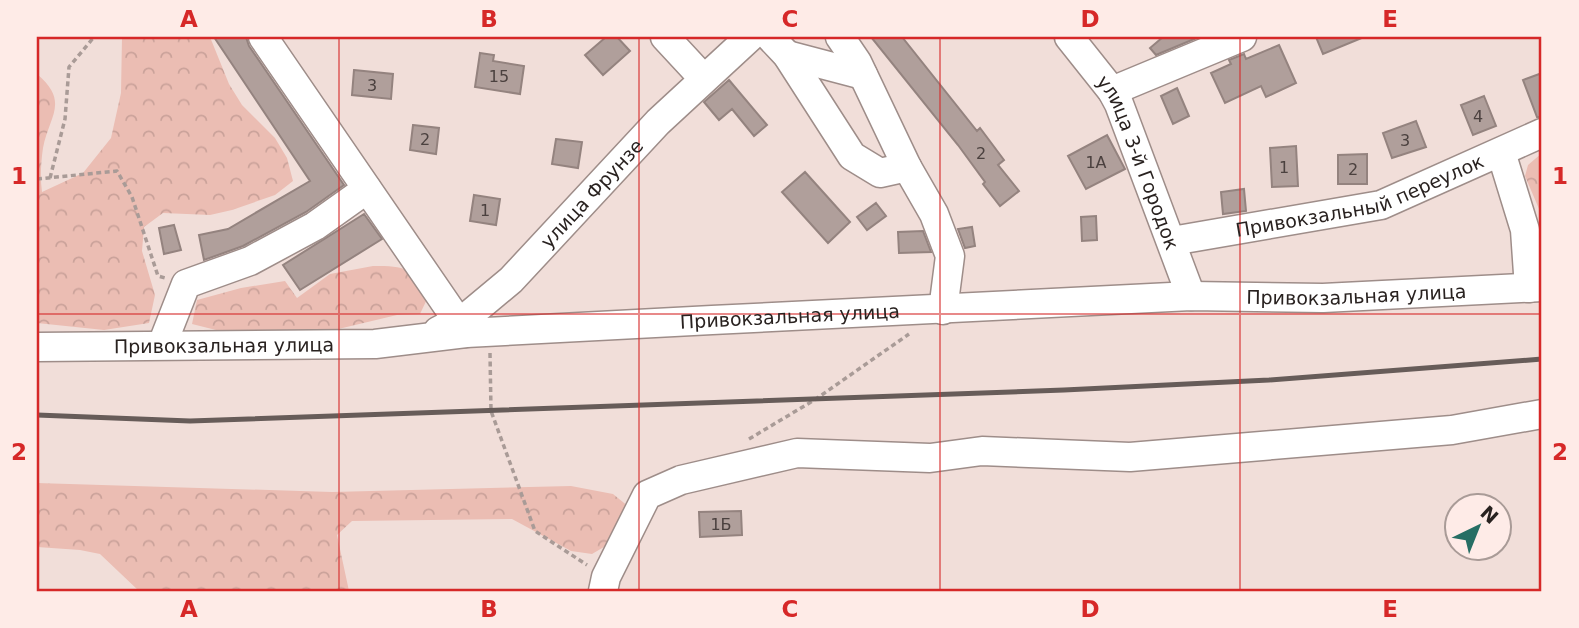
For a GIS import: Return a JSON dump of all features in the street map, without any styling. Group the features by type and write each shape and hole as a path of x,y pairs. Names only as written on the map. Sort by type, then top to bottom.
{"street":[{"path":"262,37 367,189 471,328"},
{"path":"665,37 703,78"},
{"name":"улица Фрунзе","path":"471,328 469,315 510,280 658,122 750,37"},
{"path":"840,37 857,61 907,167 934,214 950,256 943,310"},
{"path":"1112,91 1242,37"},
{"name":"улица 3-й Городок","path":"1081,41 1119,104 1191,296"},
{"path":"778,46 863,75"},
{"path":"778,46 852,156 880,173 907,167"},
{"name":"Привокзальный переулок","path":"1172,241 1381,205 1542,133"},
{"path":"1501,152 1525,230 1536,287"},
{"path":"162,345 186,284 250,261 315,226 367,189"},
{"name":"Привокзальная улица","path":"37,347 375,344 471,328 943,310 1191,296 1323,298 1536,287"},
{"path":"605,584 647,495 681,480 797,453 930,458 982,451 1130,457 1452,430 1542,414"}],"path":[{"path":"50,178 65,120 69,66 94,37"},
{"path":"37,179 117,171 132,197 158,276 186,284"},
{"path":"471,328 491,411 536,531 605,584"},
{"path":"749,439 816,399 911,332"}],"green space":[{"path":"122,37 210,37 229,84 242,105 275,138 287,158 293,181 275,195 232,210 210,215 163,213 144,227 142,251 155,295 149,323 104,330 37,323 37,74 53,93 55,101 55,110 43,148 42,192 83,173 111,138 121,93"},
{"path":"1542,153 1542,216 1525,176 1528,165"},
{"path":"373,266 401,268 413,274 428,297 420,314 397,315 330,331 216,330 192,324 197,300 241,288 285,281 297,298 330,274"},
{"path":"37,483 332,492 571,486 613,494 629,507 609,544 592,554 571,551 512,519 352,521 337,535 349,591 139,591 100,554 37,547"}],"building":[{"path":"214,37 246,37 249,46 344,185 306,212 243,246 204,260 199,235 228,229 310,181"},
{"path":"606,37 617,37 630,51 603,75 585,55"},
{"path":"871,37 902,37 977,131 980,128 1004,160 998,165 1019,191 1000,206 958,145"},
{"path":"1163,37 1199,37 1156,55 1150,48"},
{"path":"1316,37 1364,37 1323,54"},
{"path":"1279,45 1296,83 1266,97 1261,86 1225,103 1211,73 1231,64 1229,60 1244,54 1246,59"},
{"path":"480,53 494,55 493,61 524,66 520,94 475,87"},
{"path":"354,70 393,74 391,99 352,95"},
{"path":"1542,73 1542,117 1537,117 1523,80"},
{"path":"729,80 767,125 754,136 732,109 719,120 704,102"},
{"path":"1177,88 1189,116 1173,124 1161,96"},
{"path":"1484,96 1496,126 1473,135 1461,105"},
{"path":"1416,121 1426,147 1392,158 1383,133"},
{"path":"413,125 439,128 436,154 410,150"},
{"path":"1107,135 1125,169 1086,189 1068,156"},
{"path":"556,139 582,142 578,168 552,164"},
{"path":"1296,146 1298,186 1272,187 1270,148"},
{"path":"1367,154 1367,184 1338,184 1338,155"},
{"path":"805,172 850,222 828,243 782,192"},
{"path":"1244,189 1246,211 1223,214 1221,192"},
{"path":"474,195 500,199 496,225 470,221"},
{"path":"876,203 886,216 867,230 857,217"},
{"path":"364,214 382,239 300,290 283,265"},
{"path":"1096,216 1097,240 1082,241 1081,217"},
{"path":"174,225 181,250 164,254 159,228"},
{"path":"972,227 975,246 965,248 958,229"},
{"path":"923,231 931,252 899,253 898,232"},
{"path":"741,511 742,535 700,537 699,512"}],"railway":[{"path":"37,415 190,421 1064,390 1269,380 1542,359"}]}
